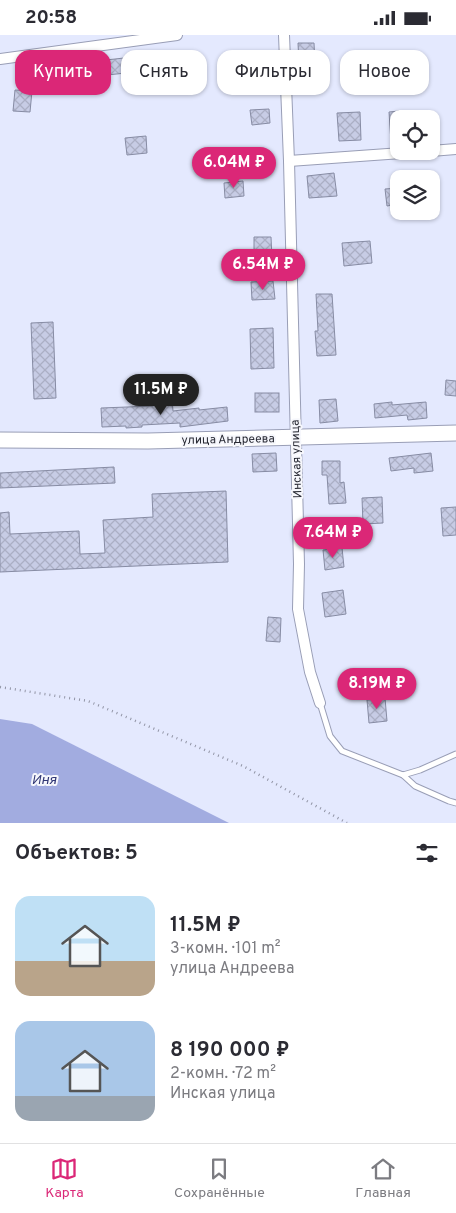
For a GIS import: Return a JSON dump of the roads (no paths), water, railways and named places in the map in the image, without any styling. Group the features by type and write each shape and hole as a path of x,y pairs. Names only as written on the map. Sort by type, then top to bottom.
{"street":[{"path":"0,59 176,35"},
{"name":"Инская улица","path":"284,35 299,564 298,609 310,672 320,703"},
{"path":"440,150 456,149"},
{"path":"289,161 390,154"},
{"name":"улица Андреева","path":"0,440 148,441 456,433"}],"lane":[{"name":"Инская улица","path":"320,703 330,736 342,751 403,775 415,786 456,803"},
{"path":"403,775 420,770 456,754"}],"water":[{"name":"Иня","path":"0,719 32,724 229,823 0,823"}]}
